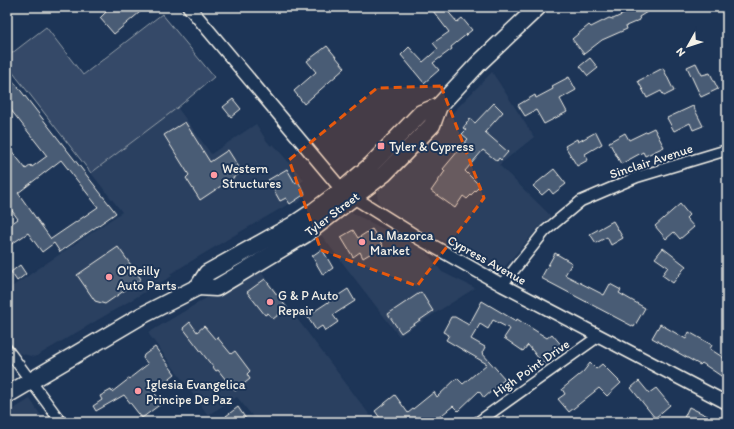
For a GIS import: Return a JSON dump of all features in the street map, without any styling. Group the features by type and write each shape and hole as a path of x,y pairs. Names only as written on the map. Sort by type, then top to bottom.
{"main road":[{"name":"Tyler Street","path":"7,395 141,316 198,287 216,288 306,234 348,194 384,174 432,124 439,106 478,64 538,7"}],"street":[{"name":"Cypress Avenue","path":"188,7 348,194 502,285 727,403"},
{"name":"Sinclair Avenue","path":"502,285 545,231 581,201 637,177 727,150"},
{"name":"High Point Drive","path":"478,422 599,336"},
{"path":"7,349 61,422"}],"highlighted area":[{"path":"441,86 484,198 417,286 321,250 289,160 377,88"}],"shaded area":[{"path":"162,14 214,77 177,108 91,173 7,65 7,57 46,27 83,75"},
{"path":"492,72 534,137 499,165 551,216 539,227 501,271 384,211 379,204 377,195 380,188"},
{"path":"177,107 211,154 256,124 271,146 273,144 304,180 300,183 306,193 300,197 302,200 296,204 294,201 233,236 170,274 172,276 35,357 19,353 7,337 7,290 122,212 91,173"},
{"path":"348,211 425,250 442,272 475,288 399,336 318,231"},
{"path":"258,267 375,422 257,422 237,397 208,415 148,333"},
{"path":"30,399 45,422 7,422 7,413"}],"building":[{"path":"102,7 146,7 114,34 100,18 106,12"},
{"path":"430,7 444,7 457,22 462,18 472,30 451,47 452,49 433,63 439,70 424,83 401,55 409,47 423,62 438,49 433,43 449,32"},
{"path":"639,7 655,7 639,17 640,20 626,26 627,29 602,40 584,54 572,39 589,25 591,27 609,18 613,19"},
{"path":"327,46 345,68 304,104 294,91 316,72 307,61"},
{"path":"590,58 598,68 588,76 580,66"},
{"path":"696,63 702,75 710,73 718,89 701,97 687,67"},
{"path":"663,68 674,91 664,96 661,91 647,98 638,81"},
{"path":"7,73 116,213 60,252 54,243 42,252 28,233 7,247 7,227 18,219 7,204 7,145 26,169 31,165 32,167 47,156 7,105","holes":["61,160 98,207 51,239 18,193"]},
{"path":"569,77 576,90 560,99 567,112 544,124 536,110 525,116 518,105 535,95 536,98 553,89 552,86"},
{"path":"233,99 241,109 231,117 223,107"},
{"path":"494,103 503,112 485,132 508,152 501,160 499,158 497,161 483,150 465,171 480,186 467,199 463,196 455,208 431,191 445,171 443,169 468,139 462,134 466,130 463,128 470,119 475,123"},
{"path":"693,106 703,126 693,130 690,123 674,131 667,118"},
{"path":"185,122 210,162 228,150 242,172 200,200 186,178 189,175 164,135"},
{"path":"654,128 664,147 645,156 643,152 621,164 609,142 625,133 629,140"},
{"path":"596,132 602,144 585,154 588,160 577,166 565,146 577,139 578,142"},
{"path":"287,169 295,183 298,181 305,194 290,204 286,198 280,201 268,180"},
{"path":"554,169 566,184 553,194 549,189 542,195 533,186"},
{"path":"680,204 689,215 686,218 694,227 680,239 674,232 666,239 655,226"},
{"path":"613,221 623,238 611,245 607,237 596,243 590,234"},
{"name":"La Mazorca Market","path":"372,229 383,246 363,258 360,252 353,257 341,237 353,230 358,238"},
{"name":"O'Reilly Auto Parts","path":"118,247 141,279 105,304 95,301 77,275"},
{"path":"663,248 686,266 673,283 662,275 668,267 655,258"},
{"path":"322,249 333,268 323,275 312,256"},
{"path":"555,253 572,263 565,275 604,295 610,284 621,290 619,293 645,308 634,327 541,278"},
{"path":"20,265 26,274 17,281 11,272"},
{"path":"265,279 287,308 273,319 268,313 265,315 247,292"},
{"path":"348,289 355,301 333,315 338,322 325,331 322,326 316,330 307,316"},
{"path":"421,292 433,311 401,333 388,314"},
{"path":"482,301 516,321 517,319 547,338 552,334 563,347 543,364 528,345 523,351 504,338 510,329 493,320 488,329 480,324 471,339 485,347 482,353 505,379 484,398 479,391 458,411 453,406 433,422 383,422 375,411 395,395 408,413 434,392 437,397 457,378 463,384 487,364 446,340 449,335 443,332 451,317 455,317 469,325"},
{"path":"190,322 197,332 204,326 215,339 217,337 231,354 235,351 250,371 247,374 250,379 235,391 218,370 216,371 183,328"},
{"path":"660,324 686,339 689,332 712,345 710,349 727,360 727,380 702,363 700,365 652,338"},
{"path":"155,347 175,374 153,391 162,403 142,418 124,395 96,411 93,406 102,400 100,396 111,390 112,392 148,364 143,358 144,355"},
{"path":"590,363 596,369 602,364 621,383 607,396 599,388 569,412 558,399 565,394 562,389 583,372"},
{"path":"639,381 649,393 656,388 670,405 655,418 631,388"},
{"path":"238,407 248,422 230,422 226,416"},
{"path":"689,407 720,422 682,422"}],"place":[{"name":"Tyler & Cypress","path":"381,146"},
{"name":"Western Structures","path":"214,175"},
{"name":"La Mazorca Market","path":"362,242"},
{"name":"O'Reilly Auto Parts","path":"109,277"},
{"name":"G & P Auto Repair","path":"270,302"},
{"name":"Iglesia Evangelica Principe De Paz","path":"138,391"}]}
